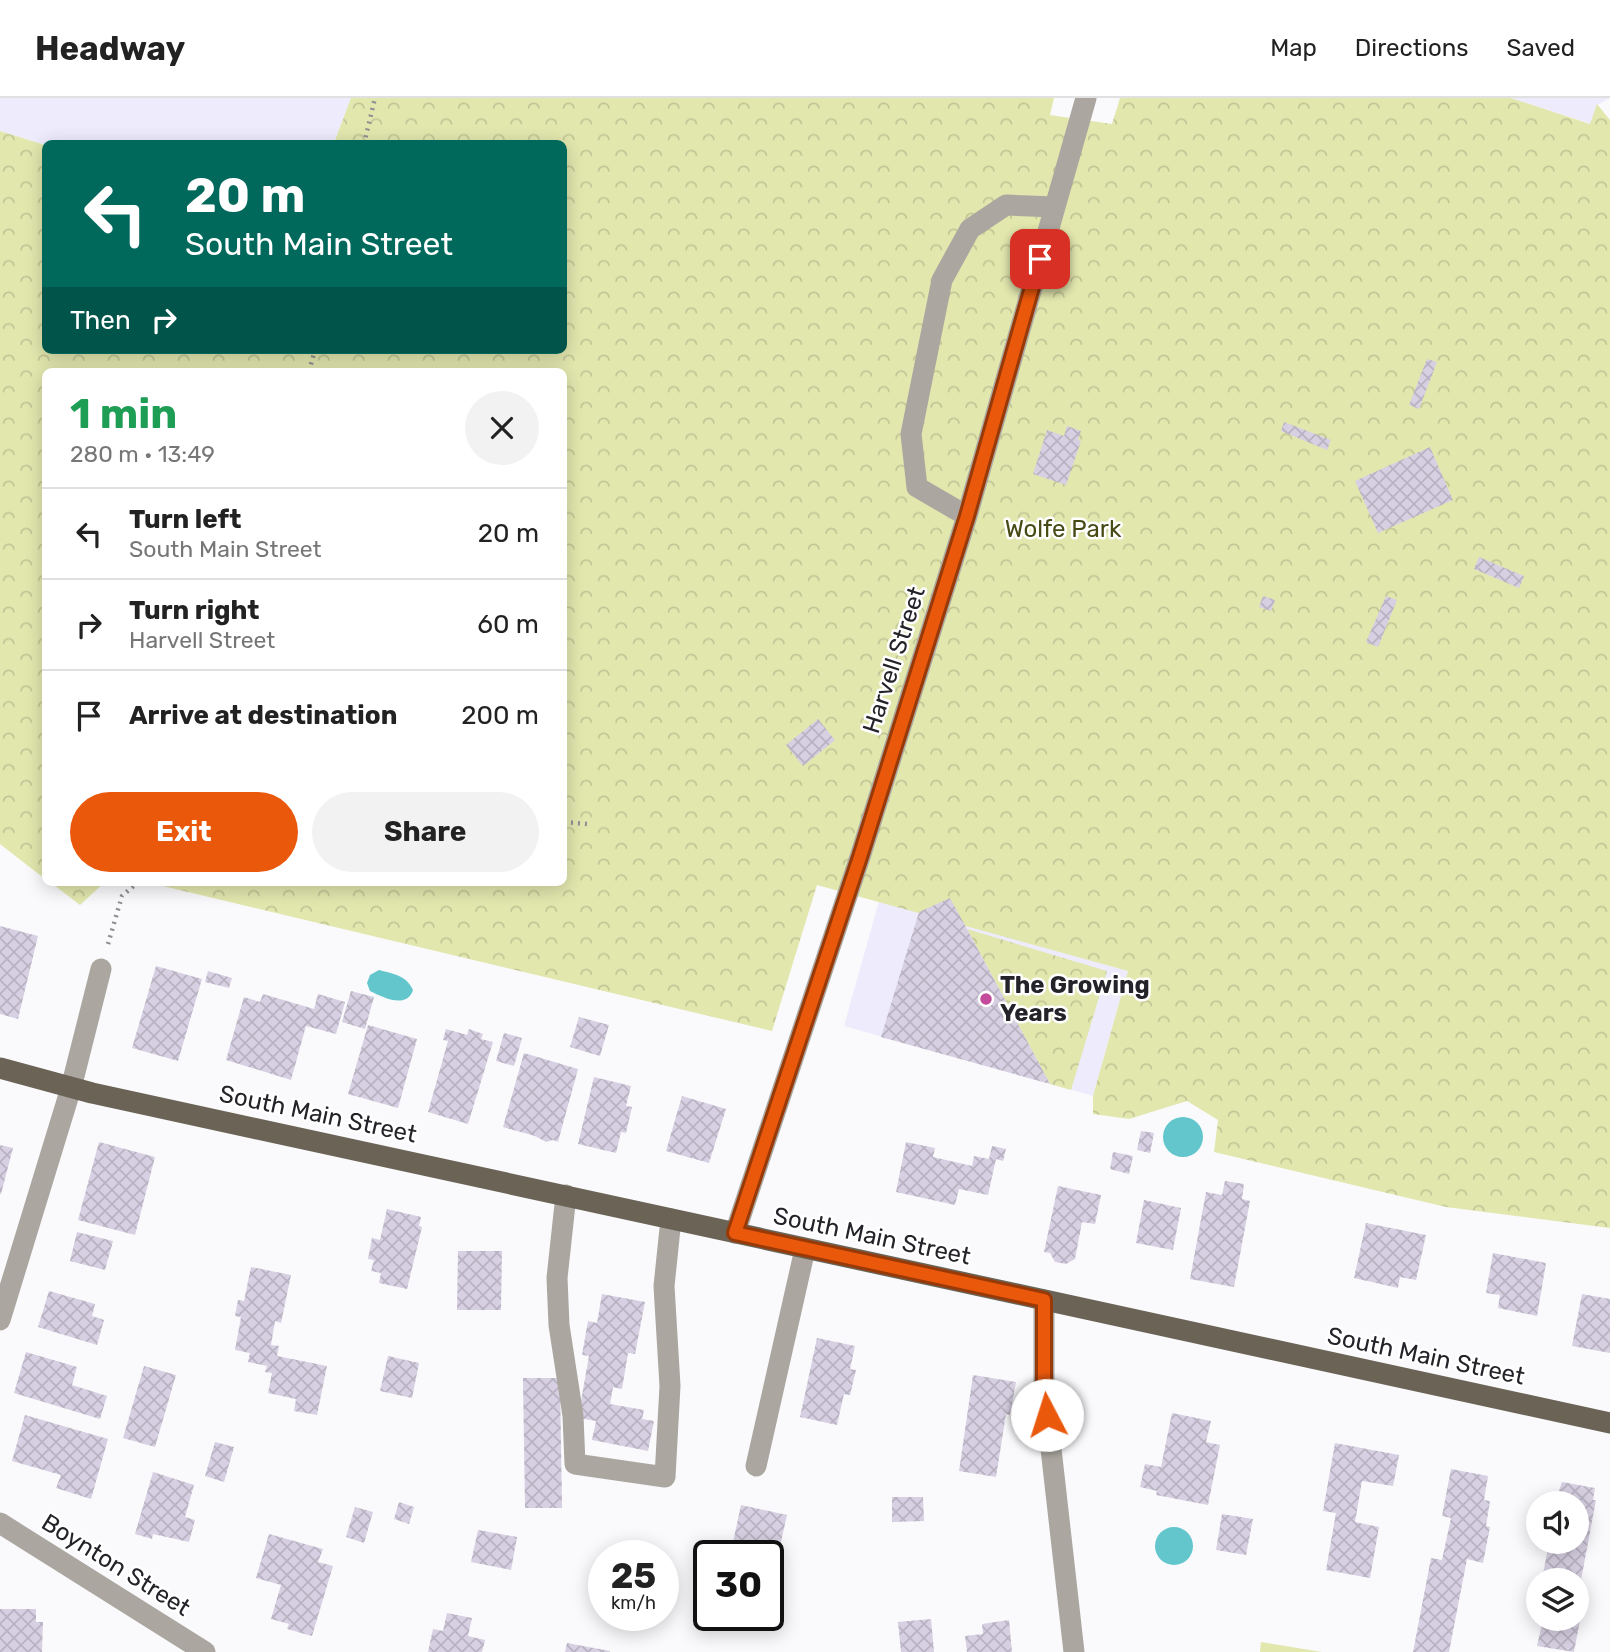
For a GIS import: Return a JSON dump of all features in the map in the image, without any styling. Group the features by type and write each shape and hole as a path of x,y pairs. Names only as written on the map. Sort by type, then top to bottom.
{"main road":[{"name":"South Main Street","path":"0,1068 71,1087 805,1249 1610,1423"}],"street":[{"name":"Harvell Street","path":"735,1233 860,857 967,516 1086,98"},
{"path":"967,516 917,487 911,434 942,280 970,229 1006,205 1055,208"},
{"path":"0,1320 71,1087 101,969"},
{"path":"566,1195 557,1278 559,1325 573,1416 575,1464 665,1478 670,1386 664,1286 671,1219"},
{"path":"756,1466 805,1249"},
{"path":"1044,1300 1044,1387 1074,1652"},
{"name":"Boynton Street","path":"0,1524 205,1652"}],"path":[{"path":"365,140 375,98"},
{"path":"567,822 587,824"},
{"path":"101,969 122,897 134,886"}],"shaded area":[{"path":"0,98 351,98 335,140 42,140 42,144 0,131"},
{"path":"1511,98 1610,98 1597,105 1591,124"},
{"name":"The Growing Years","path":"879,901 1128,971 1093,1096 844,1026"}],"green space":[{"name":"Wolfe Park","path":"351,98 1054,98 1050,115 1112,124 1120,98 1511,98 1590,124 1597,104 1610,120 1610,1228 1446,1207 1214,1152 1218,1120 1187,1101 1129,1119 1093,1114 1093,1096 1128,971 817,885 772,1031 163,886 567,886 567,368 42,368 42,877 0,844 0,131 42,144 42,354 567,354 567,140 335,140"},
{"path":"55,886 101,886 80,905"},
{"path":"967,929 1107,971 1071,1090 1050,1084"},
{"path":"1261,1642 1322,1652 1260,1652"}],"water":[{"path":"379,970 407,981 413,990 410,996 400,1001 370,991 367,983 370,975"},
{"path":"1183,1117 1197,1123 1203,1137 1197,1151 1183,1157 1169,1151 1163,1137 1169,1123"},
{"path":"1174,1527 1187,1533 1193,1546 1187,1559 1174,1565 1161,1559 1155,1546 1161,1533"}],"building":[{"path":"1427,359 1437,362 1419,409 1409,405"},
{"path":"1284,422 1331,440 1327,450 1281,431"},
{"path":"1067,426 1081,431 1078,440 1081,441 1066,485 1033,474 1047,430 1064,436"},
{"path":"1430,447 1453,500 1378,533 1355,481"},
{"path":"1479,557 1524,576 1519,588 1474,569"},
{"path":"1263,596 1275,600 1271,611 1259,607"},
{"path":"1386,596 1397,600 1378,647 1366,642"},
{"path":"818,719 835,740 803,766 786,745"},
{"path":"950,898 1050,1084 881,1037 919,912"},
{"path":"0,926 38,936 18,1019 0,1014"},
{"path":"156,966 202,979 178,1061 132,1048"},
{"path":"208,971 232,978 229,988 205,982"},
{"path":"351,991 374,997 365,1029 342,1022"},
{"path":"263,994 314,1009 318,994 345,1002 336,1034 306,1026 291,1080 226,1060 244,997 260,1002"},
{"path":"579,1017 609,1025 600,1056 570,1047"},
{"path":"368,1025 417,1039 398,1108 348,1094"},
{"path":"446,1029 467,1035 469,1029 483,1034 481,1039 493,1042 468,1124 428,1112 448,1041 443,1040"},
{"path":"504,1033 522,1038 514,1066 496,1061"},
{"path":"524,1053 578,1069 558,1142 546,1142 503,1127"},
{"path":"594,1077 631,1086 626,1106 632,1107 626,1133 621,1132 616,1153 578,1144"},
{"path":"682,1096 726,1109 709,1163 666,1151"},
{"path":"1141,1131 1154,1133 1150,1153 1137,1150"},
{"path":"99,1142 155,1157 135,1235 78,1220"},
{"path":"906,1142 935,1148 933,1157 972,1166 974,1156 989,1159 992,1146 1006,1149 1003,1161 996,1159 988,1195 959,1189 955,1205 896,1192"},
{"path":"0,1145 13,1148 1,1194 0,1194"},
{"path":"1113,1152 1133,1156 1129,1174 1110,1169"},
{"path":"1225,1181 1244,1184 1242,1199 1250,1201 1234,1287 1190,1279 1206,1192 1222,1195"},
{"path":"1058,1186 1101,1195 1095,1224 1082,1222 1075,1259 1066,1264 1055,1262 1050,1253 1044,1252"},
{"path":"1144,1200 1181,1208 1173,1250 1136,1243"},
{"path":"387,1209 421,1217 419,1226 422,1227 407,1289 379,1283 381,1273 371,1271 374,1260 368,1259 372,1238 380,1240"},
{"path":"1366,1223 1426,1235 1416,1280 1400,1277 1398,1288 1354,1278"},
{"path":"77,1232 113,1241 105,1270 70,1261"},
{"path":"458,1251 502,1251 501,1310 457,1310"},
{"path":"1493,1253 1546,1263 1537,1316 1498,1308 1500,1295 1486,1293"},
{"path":"251,1267 291,1275 281,1323 275,1321 271,1345 279,1346 277,1356 327,1366 317,1415 294,1411 296,1399 268,1393 272,1373 265,1372 267,1366 248,1362 250,1353 235,1350 241,1317 235,1316 238,1300 244,1301"},
{"path":"49,1291 95,1304 92,1316 104,1320 97,1345 38,1327"},
{"path":"602,1294 645,1302 635,1354 628,1353 622,1389 613,1387 610,1404 644,1410 642,1419 654,1421 648,1451 592,1440 596,1421 578,1418 589,1356 582,1355 588,1321 597,1323"},
{"path":"1582,1294 1610,1299 1610,1353 1572,1346"},
{"path":"817,1338 855,1346 850,1369 856,1370 850,1395 844,1394 837,1425 800,1417"},
{"path":"26,1352 77,1367 72,1385 107,1396 100,1419 14,1393"},
{"path":"388,1356 419,1363 412,1398 380,1391"},
{"path":"144,1366 176,1375 155,1447 123,1438"},
{"path":"973,1375 1016,1382 1010,1415 1006,1414 996,1477 959,1471"},
{"path":"523,1378 560,1378 562,1508 525,1508"},
{"path":"1172,1413 1211,1421 1206,1442 1220,1445 1208,1505 1156,1495 1157,1491 1140,1487 1145,1464 1161,1467"},
{"path":"25,1415 108,1439 91,1499 56,1488 61,1475 12,1461"},
{"path":"215,1442 234,1447 224,1482 205,1476"},
{"path":"1335,1443 1399,1455 1393,1486 1362,1481 1355,1522 1379,1527 1370,1578 1326,1570 1336,1513 1323,1511"},
{"path":"1451,1469 1488,1476 1484,1500 1490,1501 1486,1526 1490,1527 1483,1563 1467,1559 1449,1652 1413,1652 1431,1558 1442,1560 1451,1518 1442,1516"},
{"path":"153,1472 194,1485 185,1517 195,1520 189,1542 153,1534 152,1539 135,1534"},
{"path":"1562,1482 1595,1488 1593,1500 1596,1500 1589,1537 1589,1491 1559,1491"},
{"path":"892,1497 923,1497 924,1521 892,1522"},
{"path":"399,1502 414,1507 409,1524 394,1519"},
{"path":"741,1505 787,1515 781,1540 733,1540"},
{"path":"355,1507 373,1512 364,1543 346,1537"},
{"path":"1222,1514 1253,1519 1246,1555 1216,1550"},
{"path":"478,1530 517,1537 511,1570 471,1562"},
{"path":"269,1534 323,1549 318,1562 333,1566 312,1636 287,1629 289,1624 271,1619 281,1585 256,1578"},
{"path":"1547,1554 1586,1554 1583,1568 1544,1568"},
{"path":"0,1609 36,1609 36,1622 43,1622 42,1652 0,1652"},
{"path":"447,1613 472,1618 468,1636 485,1640 482,1652 428,1652 433,1629 443,1631"},
{"path":"931,1619 934,1652 901,1652 898,1622"},
{"path":"1009,1620 1012,1652 967,1652 965,1636 983,1634 982,1624"},
{"path":"1540,1631 1578,1631 1574,1652 1537,1646"},
{"path":"567,1643 610,1651 610,1652 565,1652"}],"place":[{"name":"The Growing Years","path":"986,999"}],"route":[{"path":"1040,259 967,516 860,857 735,1233 1044,1300 1044,1387 1047,1415"}]}
